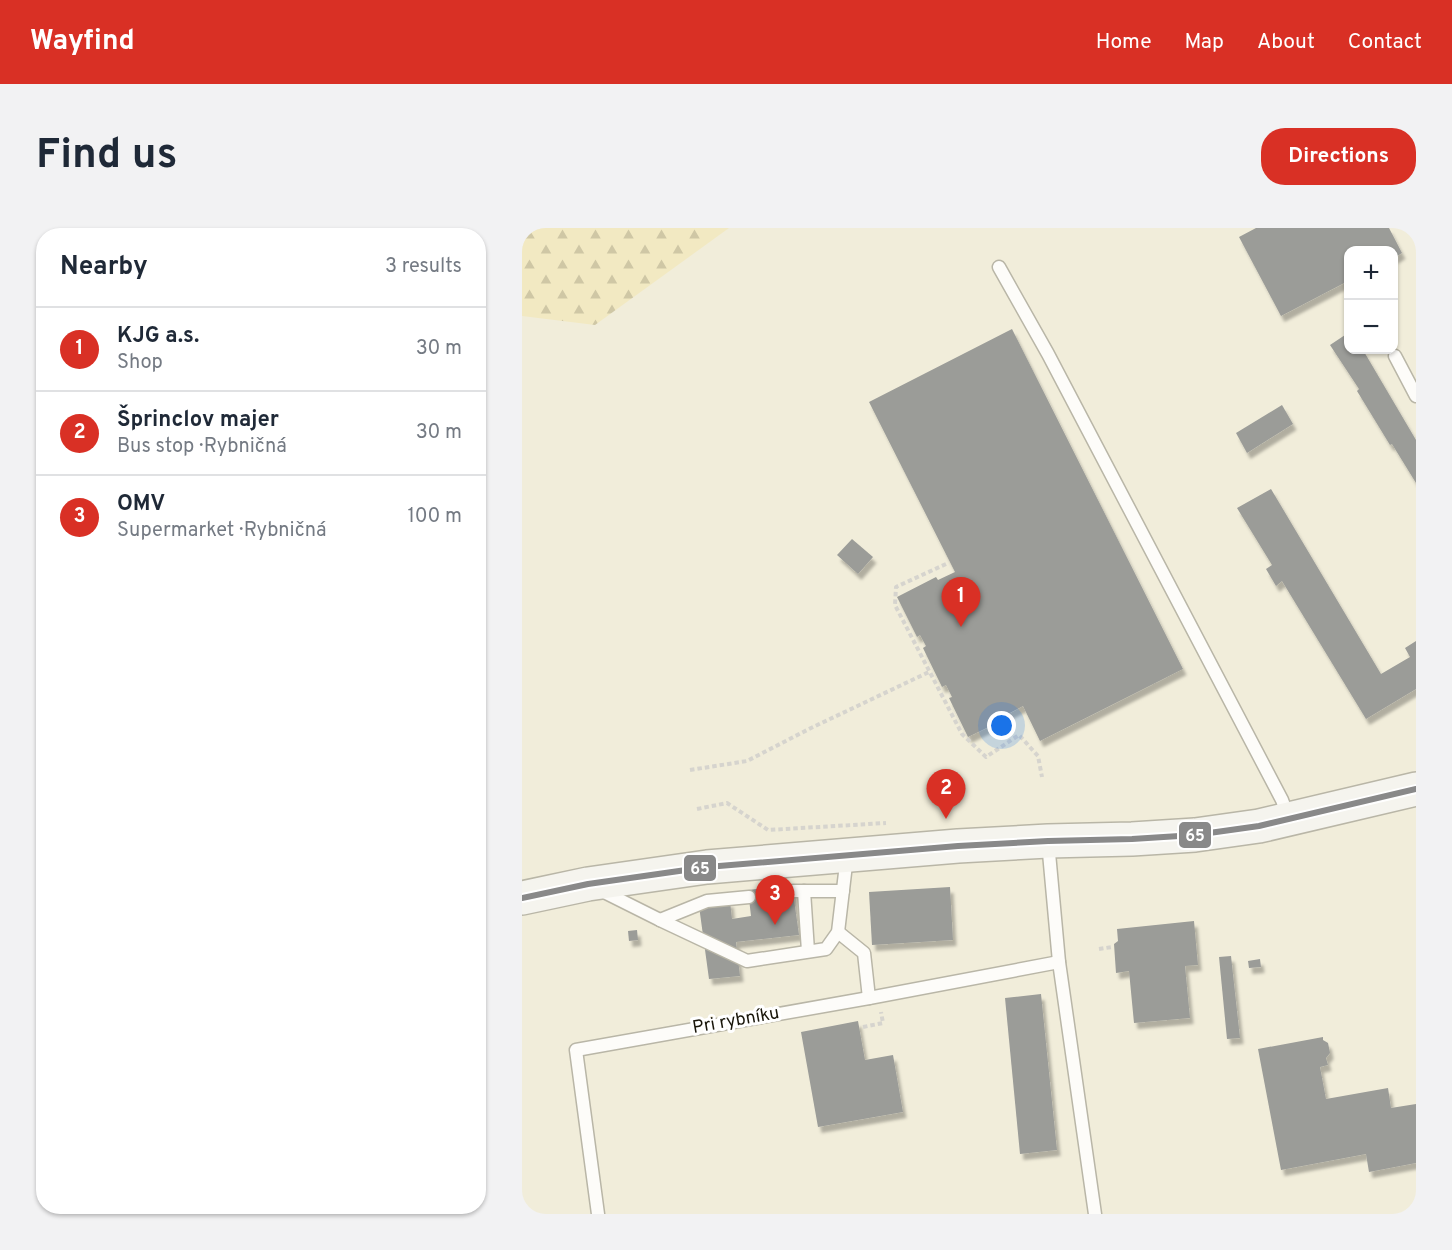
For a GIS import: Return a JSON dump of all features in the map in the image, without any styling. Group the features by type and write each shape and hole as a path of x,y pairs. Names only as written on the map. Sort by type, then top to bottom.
{"main road":[{"path":"522,898 588,884 707,867 958,846 1175,837 1290,820 1416,789"}],"lane":[{"path":"999,267 1059,375 1282,800 1290,820"},
{"path":"1395,356 1416,396"},
{"path":"1048,841 1059,962 1095,1214"},
{"path":"588,884 747,961 826,948 838,932 847,856"},
{"path":"808,951 799,891 843,891"},
{"path":"660,920 707,902 749,897"},
{"path":"838,932 864,953 874,997"},
{"name":"Pri rybníku","path":"598,1214 576,1050 1059,962"}],"path":[{"path":"945,564 896,587 896,605 962,734 986,757 1019,735 1038,756 1042,777"},
{"path":"690,770 747,761 929,672"},
{"path":"1099,949 1112,947"},
{"path":"863,1027 883,1023 874,997"}],"green space":[{"path":"522,228 729,228 595,325 522,316"}],"building":[{"path":"1256,228 1389,228 1402,253 1398,256 1398,246 1344,246 1344,283 1281,316 1239,237"},
{"path":"1012,329 1183,669 1040,741 1023,706 1006,715 1007,718 968,737 949,698 952,697 946,685 942,687 923,648 926,646 920,635 917,637 897,597 936,577 938,580 955,572 869,402"},
{"path":"1344,336 1344,354 1365,354 1416,440 1416,483 1392,444 1390,445 1357,391 1359,389 1330,345"},
{"path":"1282,405 1293,424 1247,453 1236,433"},
{"path":"1271,489 1381,674 1410,657 1405,648 1416,641 1416,689 1366,719 1282,581 1276,586 1266,569 1272,565 1237,508"},
{"path":"852,539 873,557 858,574 837,555"},
{"path":"792,885 799,935 736,942 740,976 709,979 699,906 730,901 732,919 751,916 748,890"},
{"path":"950,887 953,940 872,945 869,892"},
{"path":"1194,921 1198,965 1185,966 1190,1018 1134,1023 1129,971 1116,973 1114,944 1118,941 1117,929"},
{"path":"637,930 638,940 629,941 628,931"},
{"path":"1231,956 1240,1038 1227,1039 1219,957"},
{"path":"1260,959 1261,967 1249,968 1248,961"},
{"path":"1041,994 1057,1150 1020,1154 1005,998"},
{"path":"858,1021 865,1060 893,1055 903,1112 818,1127 801,1032"},
{"path":"1323,1037 1323,1040 1328,1043 1330,1053 1326,1058 1328,1065 1320,1067 1326,1099 1388,1088 1391,1108 1416,1104 1416,1163 1369,1172 1366,1154 1281,1170 1258,1049"}],"transit line":[{"name":"65","path":"522,898 588,884 707,867 958,846 1195,835 1259,826 1416,789"}],"place":[{"name":"KJG a.s.","path":"961,627"},
{"name":"Šprinclov majer","path":"946,819"},
{"name":"OMV","path":"775,925"}]}
